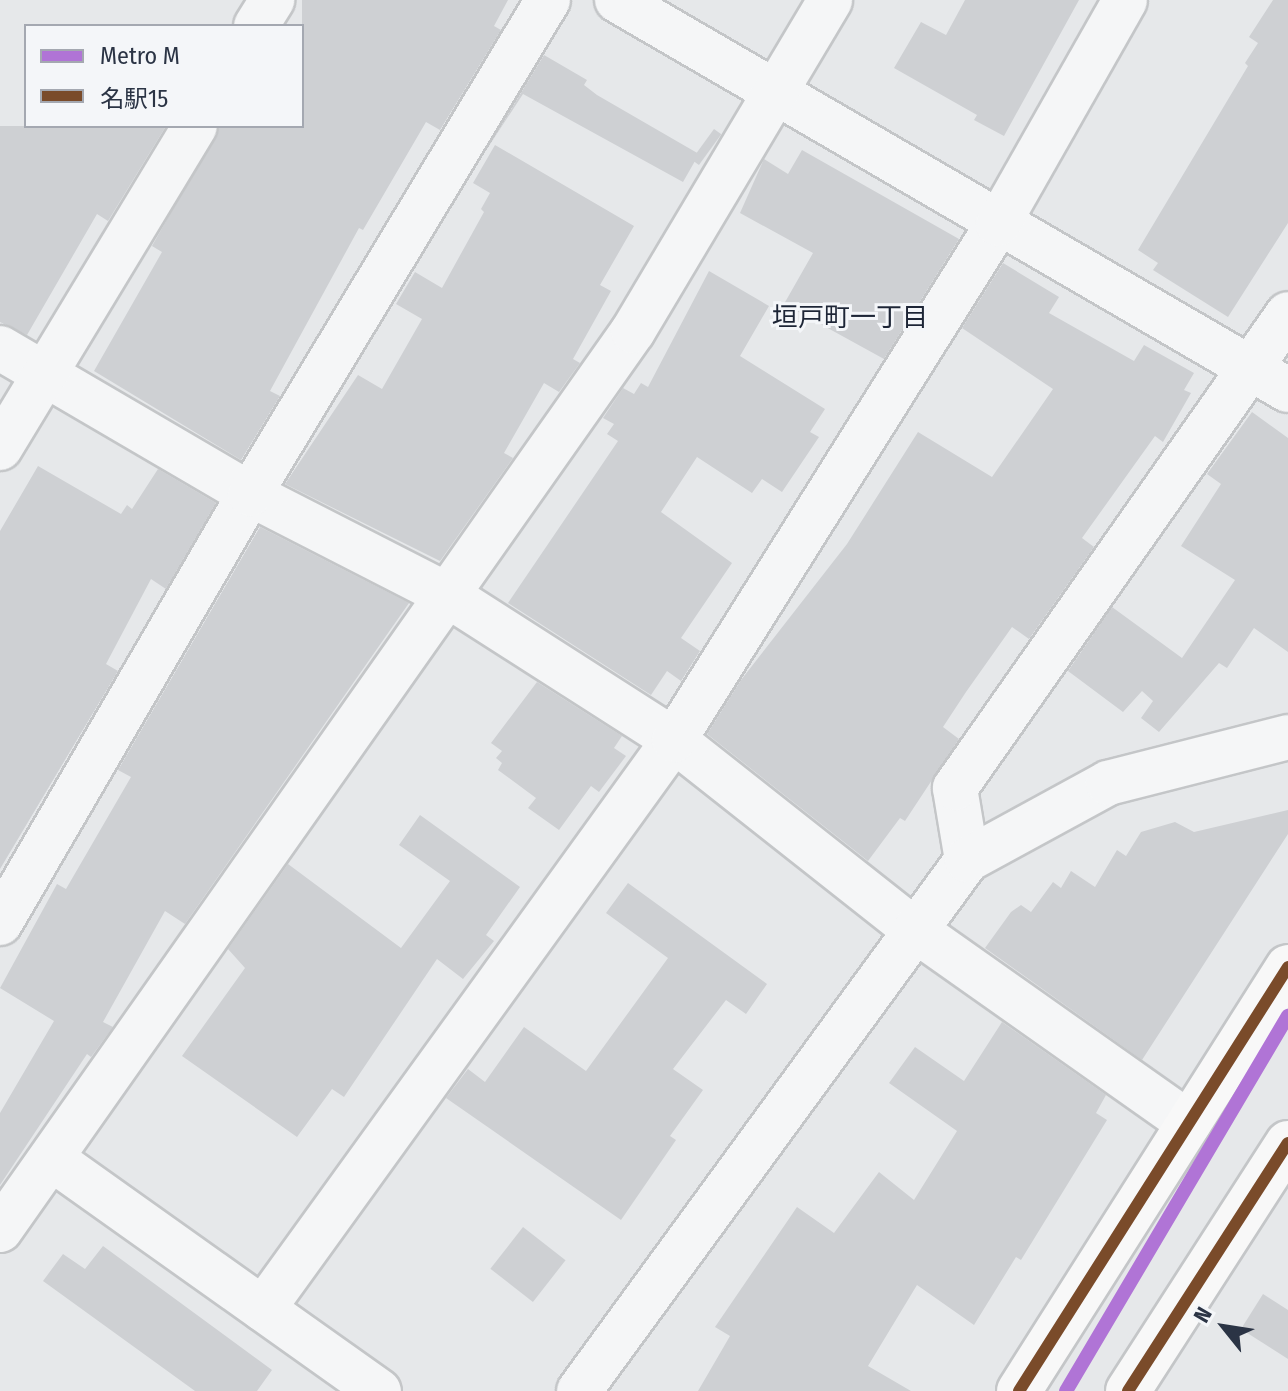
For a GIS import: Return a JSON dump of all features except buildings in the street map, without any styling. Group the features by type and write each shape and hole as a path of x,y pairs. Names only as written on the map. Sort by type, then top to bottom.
{"main road":[{"path":"1019,1391 1288,967"},
{"path":"1128,1391 1282,1168"}],"street":[{"path":"257,24 272,0"},
{"path":"0,923 250,494 548,0"},
{"path":"617,0 1270,380"},
{"path":"0,1230 633,331 830,0"},
{"path":"263,1309 674,740 998,224 1125,0"},
{"path":"0,448 194,128"},
{"path":"967,860 955,788 1270,380 1288,314"},
{"path":"0,348 250,494 449,596 674,740 915,930 1189,1123"},
{"path":"579,1391 967,860 1108,783 1288,737"},
{"path":"52,1159 379,1391"}],"metro line":[{"name":"M","path":"1066,1391 1288,1016"}],"transit line":[{"name":"名駅15","path":"1019,1391 1288,967"},
{"name":"名駅15","path":"1128,1391 1288,1143"}],"district":[{"name":"垣戸町一丁目","path":"850,318"}]}
